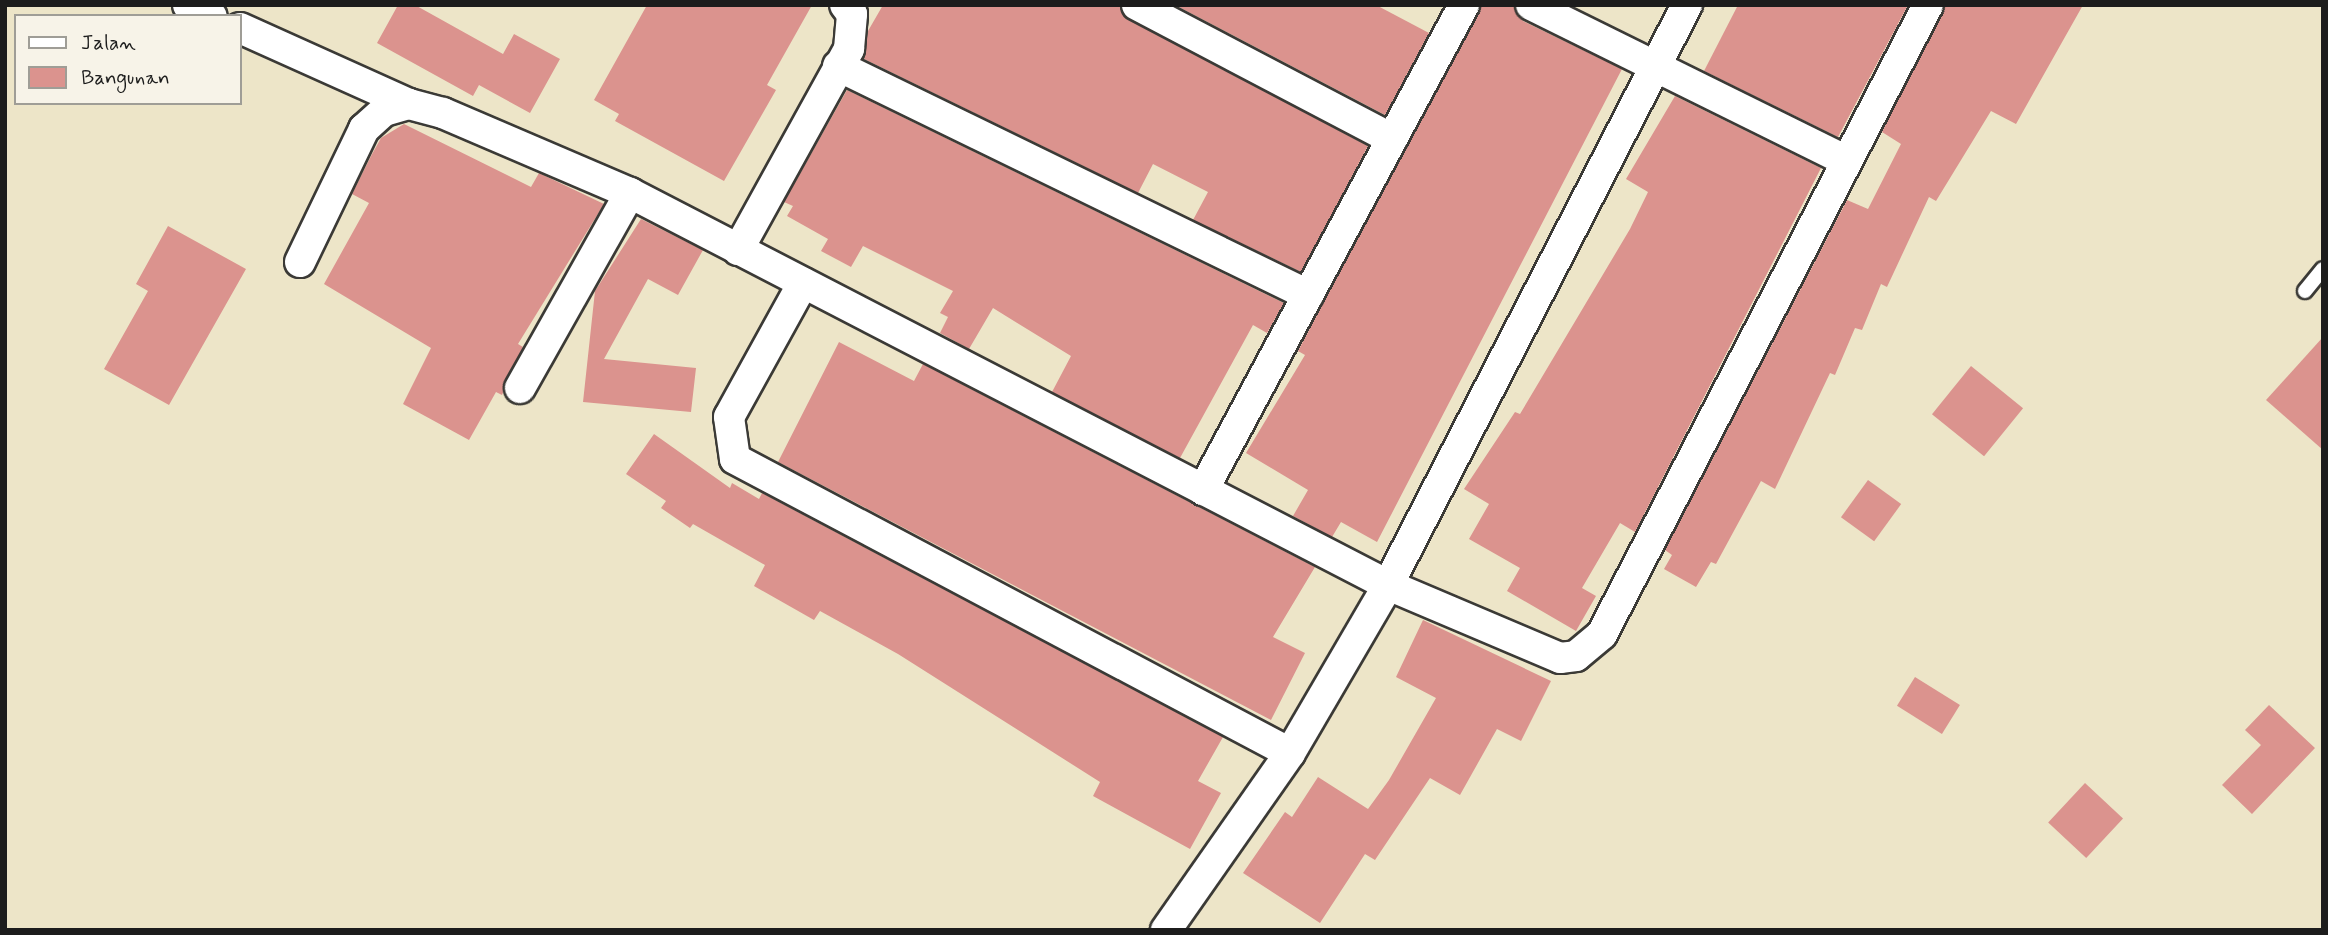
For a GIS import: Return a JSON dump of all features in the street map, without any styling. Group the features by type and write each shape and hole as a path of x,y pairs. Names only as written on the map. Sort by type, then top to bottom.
{"street":[{"path":"188,5 208,14"},
{"path":"1137,5 1392,139"},
{"path":"1203,490 1464,5"},
{"path":"1531,5 1655,63 1844,160"},
{"path":"1166,930 1290,753 1388,585 1687,5"},
{"path":"242,29 409,104 443,113 630,193 1388,585 1560,659 1592,646 1844,160 1928,5"},
{"path":"738,250 853,37 852,8"},
{"path":"838,66 1308,295"},
{"path":"300,262 364,129 384,111 409,104"},
{"path":"520,388 630,193"},
{"path":"803,282 729,417 734,459 1290,753"}],"lane":[{"path":"2305,291 2323,269"}],"building":[{"path":"398,5 415,5 503,54 514,34 560,59 530,113 479,85 473,96 377,43"},
{"path":"647,5 812,5 767,85 776,90 724,181 615,121 619,114 594,100"},
{"path":"883,5 1120,5 1129,20 1368,146 1301,272 1193,220 1208,192 1153,164 1138,193 864,59 868,31"},
{"path":"1175,5 1376,5 1429,33 1385,115"},
{"path":"1481,5 1514,5 1523,21 1622,69 1377,542 1341,522 1332,537 1293,516 1308,490 1246,453 1305,355 1298,351"},
{"path":"1738,5 1908,5 1838,137 1704,71"},
{"path":"1945,5 2083,5 2016,124 1991,111 1936,201 1929,197 1887,287 1881,284 1862,330 1855,328 1835,375 1830,373 1775,489 1761,481 1716,564 1711,562 1696,587 1664,569 1672,555 1665,550 1847,200 1868,209 1901,144 1882,132"},
{"path":"847,90 1284,303 1267,333 1253,325 1180,458 1052,392 1071,356 993,308 969,349 940,333 948,317 940,313 953,291 863,246 851,267 821,251 828,239 787,216 793,206 784,202"},
{"path":"1675,96 1821,168 1635,532 1620,523 1582,588 1596,596 1576,631 1507,591 1520,568 1469,539 1489,504 1464,489 1515,412 1520,414 1630,229 1648,192 1626,179"},
{"path":"404,124 531,187 539,173 604,204 518,344 523,347 502,395 496,392 469,440 403,404 431,348 324,284 369,203 352,194 371,156 381,138"},
{"path":"641,219 703,250 678,295 648,279 604,359 696,368 691,412 583,402 595,291"},
{"path":"168,226 246,269 169,405 104,369 148,291 136,284"},
{"path":"2323,337 2323,450 2266,400"},
{"path":"839,342 914,381 923,364 1315,567 1273,637 1305,653 1271,720 778,462"},
{"path":"1971,366 2023,408 1984,456 1932,414"},
{"path":"654,434 730,488 732,483 759,499 762,493 1223,737 1198,781 1221,793 1190,849 1093,796 1100,782 898,654 820,611 814,620 754,586 765,565 693,524 690,528 661,508 666,501 626,474"},
{"path":"1868,480 1901,504 1874,541 1841,517"},
{"path":"1423,620 1551,681 1521,741 1497,729 1460,795 1430,778 1375,860 1365,854 1320,923 1243,873 1285,812 1292,817 1318,777 1368,809 1389,780 1436,698 1396,677"},
{"path":"1915,677 1960,705 1942,734 1897,706"},
{"path":"2269,705 2315,748 2252,814 2222,785 2261,745 2245,730"},
{"path":"2085,783 2123,818 2086,858 2048,822"}]}
